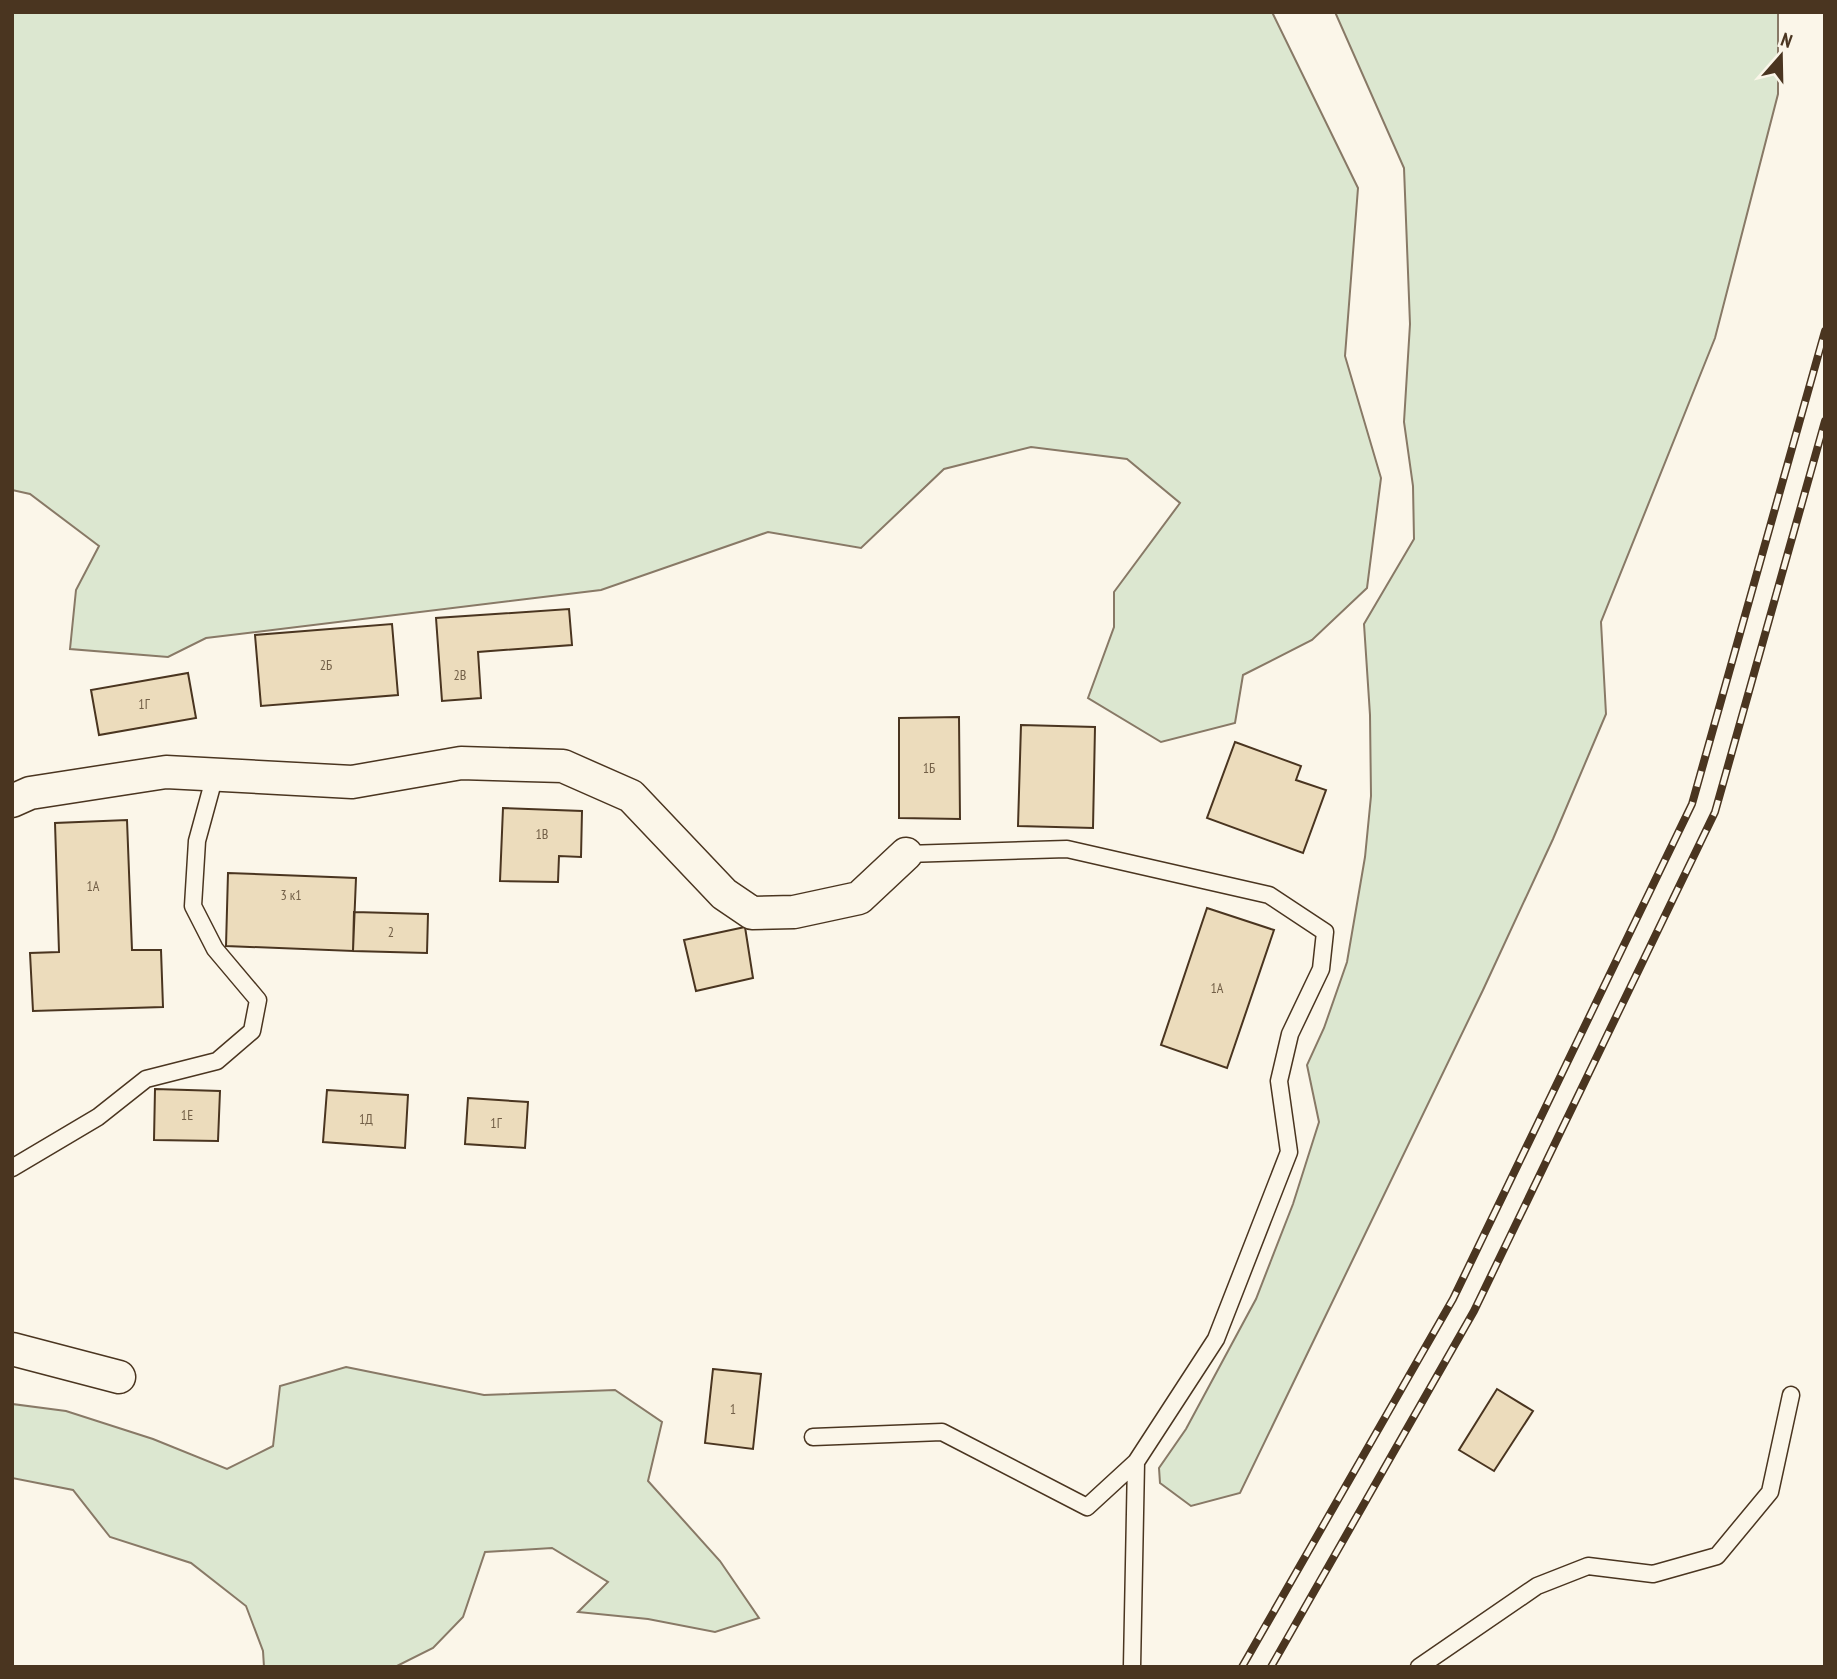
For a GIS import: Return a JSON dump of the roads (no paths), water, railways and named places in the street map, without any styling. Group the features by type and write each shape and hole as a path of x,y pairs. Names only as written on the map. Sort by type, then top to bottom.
{"street":[{"path":"12,801 30,793 166,772 352,782 461,762 563,766 631,796 724,894 752,913 794,912 859,898 906,854"},
{"path":"12,1349 118,1377"}],"lane":[{"path":"12,1168 98,1117 146,1079 217,1061 252,1031 258,1000 215,949 193,906 197,841 215,775"},
{"path":"813,1437 942,1432 1087,1507 1136,1462 1216,1339 1289,1152 1279,1081 1290,1034 1321,969 1325,932 1269,895 1067,849 906,854"},
{"path":"1419,1667 1537,1586 1588,1566 1653,1574 1717,1556 1770,1492 1791,1395"},
{"path":"1132,1667 1136,1462"}],"railway":[{"path":"1242,1667 1453,1299 1692,804 1825,331"},
{"path":"1271,1667 1474,1311 1715,812 1825,421"}]}
